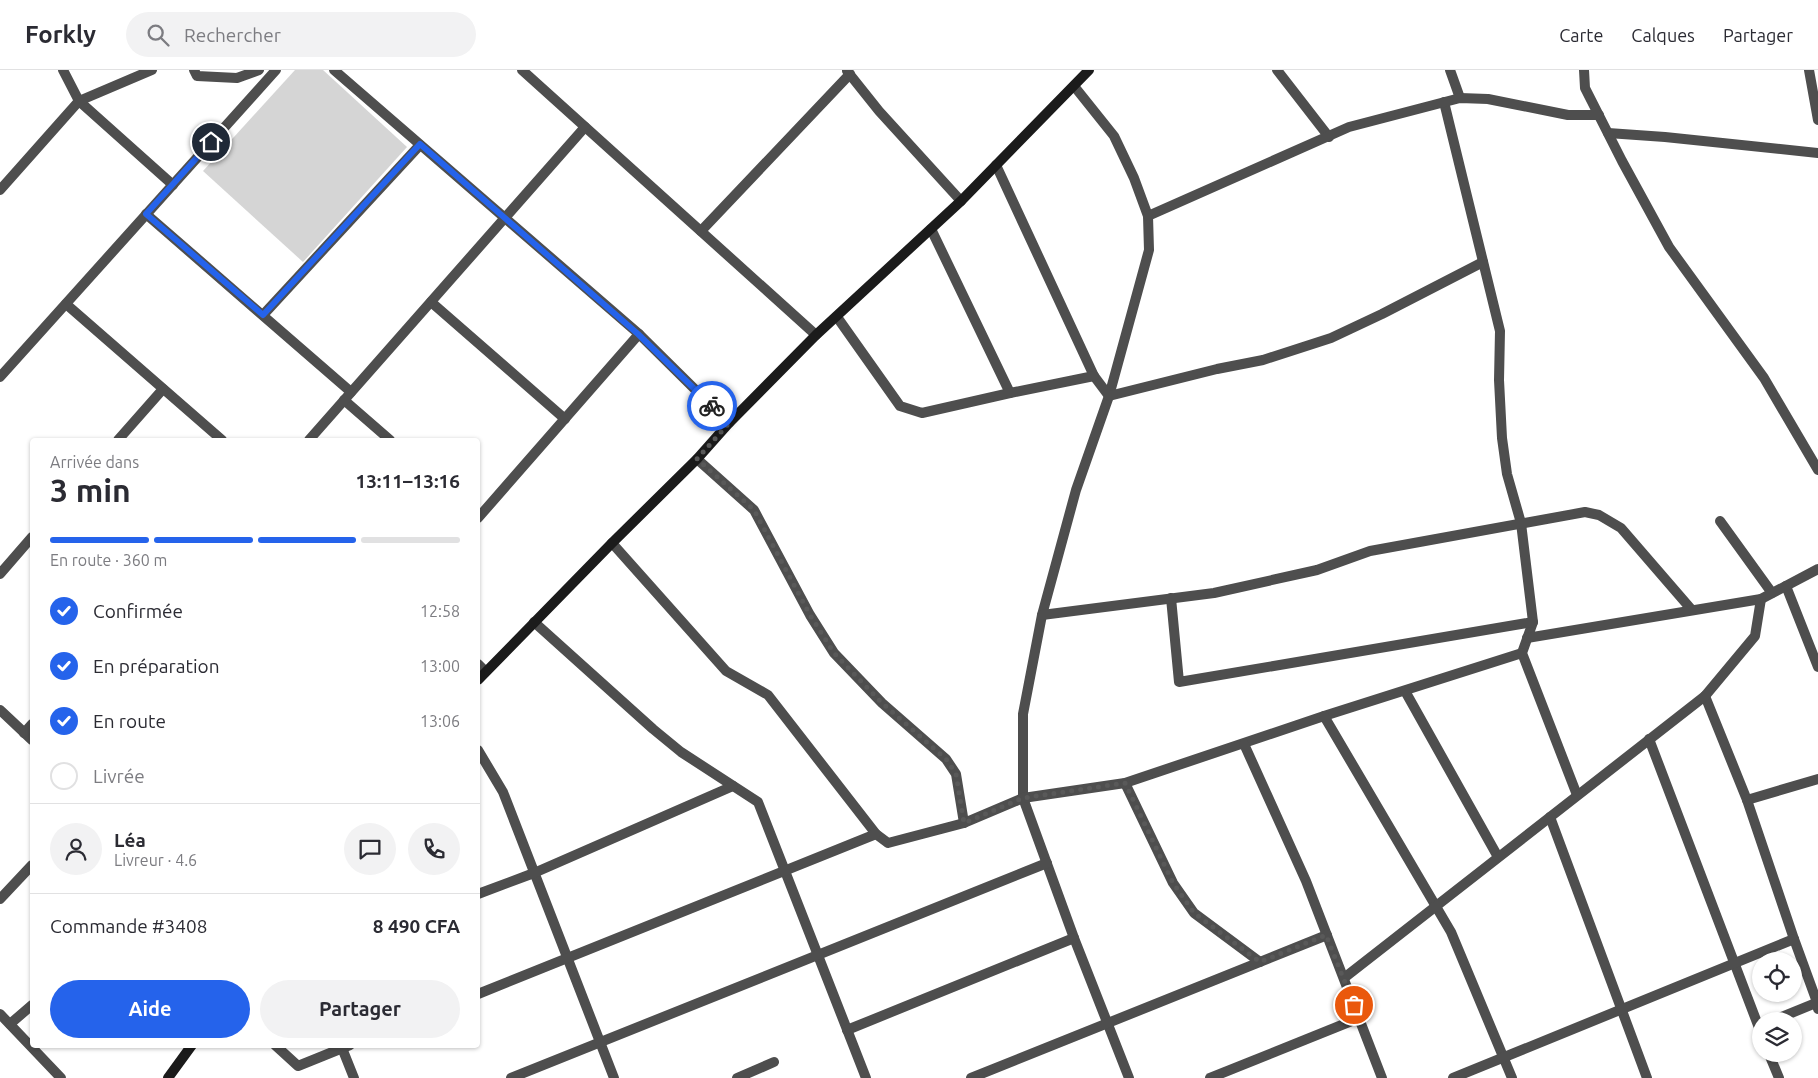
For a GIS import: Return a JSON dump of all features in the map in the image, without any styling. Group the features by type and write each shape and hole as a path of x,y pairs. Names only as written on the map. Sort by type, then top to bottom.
{"main road":[{"path":"482,667 534,622 697,459 729,423 816,335 961,202 1089,70"},
{"path":"168,1078 190,1048"}],"street":[{"path":"63,70 79,101 173,185"},
{"path":"0,190 79,101 152,70"},
{"path":"194,70 197,76 237,78 259,70"},
{"path":"0,377 276,70"},
{"path":"334,70 638,334 729,423"},
{"path":"522,70 816,335"},
{"path":"1277,70 1328,136"},
{"path":"1450,70 1460,98"},
{"path":"1584,70 1585,88 1668,247 1764,378 1818,470"},
{"path":"1808,70 1818,120"},
{"path":"701,231 848,72 879,111 961,202"},
{"path":"1074,86 1114,136 1134,178 1148,216 1149,250 1109,396 1076,490 1042,614 1023,714 1023,798 1074,938 1129,1078"},
{"path":"1148,216 1349,127 1460,98 1488,99 1568,115 1599,115"},
{"path":"1444,102 1500,332 1499,380 1502,438 1507,474 1521,523 1533,622 1522,653 1577,795"},
{"path":"311,438 585,127"},
{"path":"1608,133 1818,153"},
{"path":"263,315 420,144"},
{"path":"996,165 1094,376 1109,396"},
{"path":"146,214 352,392"},
{"path":"931,229 1010,393"},
{"path":"1109,396 1217,369 1263,360 1331,338 1483,262"},
{"path":"431,302 565,419"},
{"path":"66,304 220,438"},
{"path":"837,317 900,406 922,413 1094,376"},
{"path":"480,515 638,334"},
{"path":"120,438 163,389"},
{"path":"344,400 388,438"},
{"path":"697,459 754,510 810,615 834,653 882,703 946,759 956,774 964,823"},
{"path":"1042,614 1214,593 1317,570 1370,552 1585,512 1599,515 1621,528 1691,610"},
{"path":"1720,521 1772,593"},
{"path":"0,574 30,539"},
{"path":"612,543 726,671 768,695 876,834 888,843 964,823 1023,798 1125,783 1324,716 1522,653"},
{"path":"1527,638 1761,598 1818,569"},
{"path":"1786,586 1818,667"},
{"path":"1171,598 1179,682 1533,622"},
{"path":"1344,978 1705,696 1756,636 1761,598"},
{"path":"534,622 681,752 758,802 866,1078"},
{"path":"1405,690 1498,857"},
{"path":"1705,696 1747,800 1794,940 1818,1004 1796,1012"},
{"path":"0,710 30,738"},
{"path":"1324,716 1451,932 1512,1078"},
{"path":"24,733 30,726"},
{"path":"1649,740 1754,1012"},
{"path":"1244,744 1306,881 1382,1078"},
{"path":"480,753 503,792 614,1078"},
{"path":"1747,800 1818,779"},
{"path":"1125,783 1173,883 1194,913 1260,962"},
{"path":"480,893 534,872 733,786"},
{"path":"1550,817 1647,1078"},
{"path":"480,993 876,834"},
{"path":"511,1078 1047,863"},
{"path":"1,897 30,866"},
{"path":"971,1078 1326,935"},
{"path":"847,1030 1074,938"},
{"path":"1453,1078 1794,940"},
{"path":"10,1024 30,1007"},
{"path":"0,1014 30,1045"},
{"path":"1210,1078 1359,1018"},
{"path":"33,1048 61,1078"},
{"path":"278,1048 298,1066 343,1048"},
{"path":"346,1048 354,1078"},
{"path":"737,1078 774,1062"},
{"path":"1772,1062 1779,1078"}],"shaded area":[{"path":"295,70 323,70 407,147 303,262 203,171"}],"way so far":[{"path":"712,406 729,423 697,459 754,510 810,615 834,653 882,703 946,759 956,774 964,823 1023,798 1125,783 1173,883 1194,913 1260,962 1326,935 1354,1005"}],"route":[{"path":"211,142 146,214 263,315 420,144 638,334 712,406"}]}
